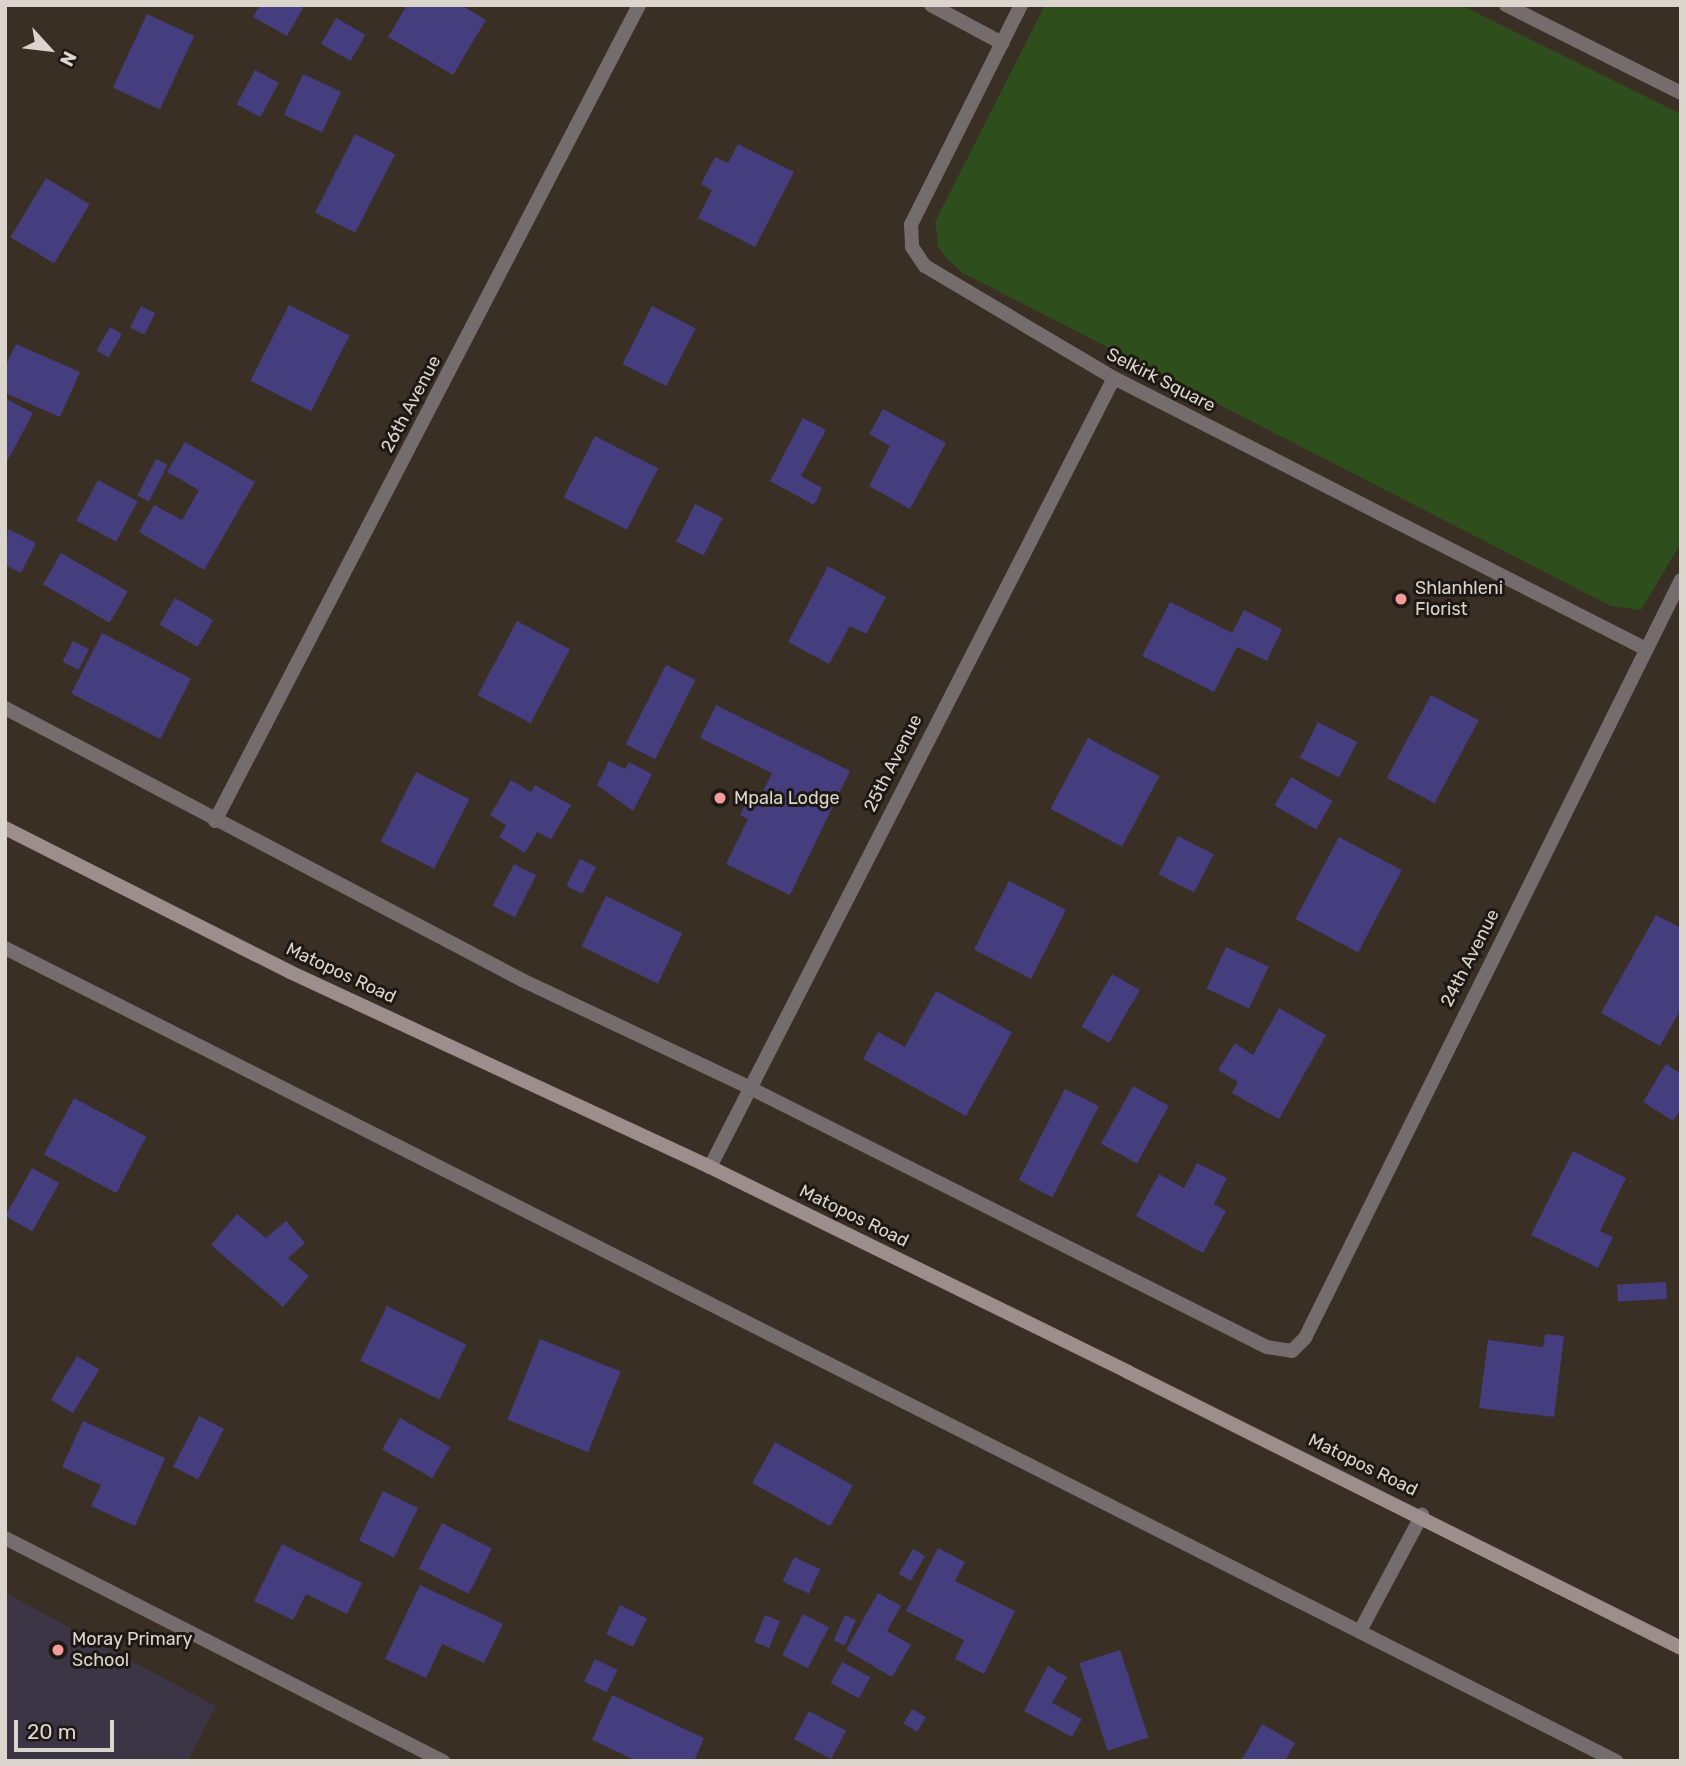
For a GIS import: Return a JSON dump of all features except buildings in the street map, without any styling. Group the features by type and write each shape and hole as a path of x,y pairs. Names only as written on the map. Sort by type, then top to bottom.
{"main road":[{"name":"Matopos Road","path":"5,828 290,972 710,1167 1422,1515 1681,1648"}],"street":[{"name":"26th Avenue","path":"215,821 639,5"},
{"path":"931,5 1002,43"},
{"name":"Selkirk Square","path":"1021,5 911,226 912,247 925,266 949,284 1114,378 1646,649"},
{"path":"1506,5 1681,93"},
{"name":"25th Avenue","path":"710,1167 1114,378"},
{"name":"24th Avenue","path":"750,1088 1268,1347 1292,1350 1305,1338 1681,580"},
{"path":"5,708 215,821 522,980 750,1088"},
{"path":"5,947 1616,1761"},
{"path":"1360,1631 1422,1515"},
{"path":"5,1538 443,1761"}],"shaded area":[{"name":"Moray Primary School","path":"5,1593 216,1706 188,1761 5,1761"}],"green space":[{"path":"1045,5 1461,5 1681,114 1681,543 1641,610 1611,606 963,273 948,260 938,246 935,222"}],"place":[{"name":"Shlanhleni Florist","path":"1401,599"},
{"name":"Mpala Lodge","path":"720,798"},
{"name":"Moray Primary School","path":"58,1650"}]}
